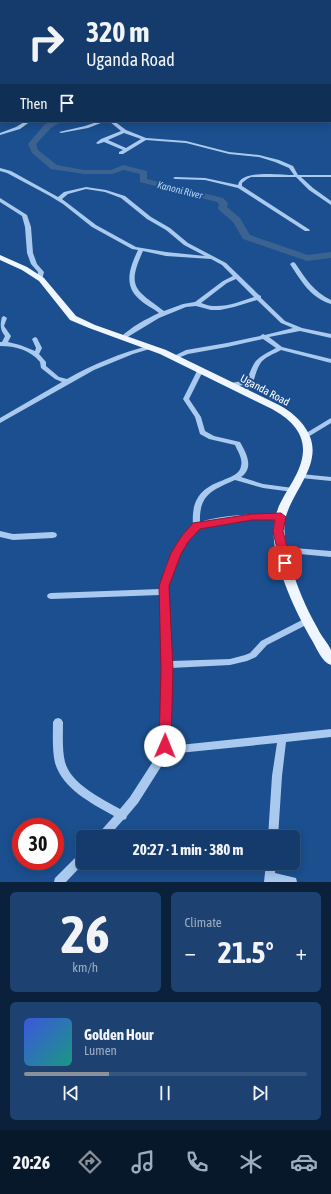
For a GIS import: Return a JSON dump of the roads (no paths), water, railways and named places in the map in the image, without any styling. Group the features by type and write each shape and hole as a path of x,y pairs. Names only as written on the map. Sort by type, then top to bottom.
{"main road":[{"name":"Uganda Road","path":"0,257 40,279 50,288 65,310 73,318 150,347 243,391 288,416 298,424 306,435"},
{"path":"306,435 309,447 306,462 301,476 281,517 278,531 293,588 307,621 331,660"}],"street":[{"path":"1,133 18,128 27,122"},
{"path":"61,132 100,122"},
{"path":"112,122 124,131 145,139 186,142 230,153 269,158 291,167 297,176 320,196 331,203"},
{"path":"98,143 124,131"},
{"path":"103,140 124,151 145,139"},
{"path":"0,169 10,172 58,198 94,226 120,242 141,250 216,259"},
{"path":"240,187 241,181 247,176 331,176"},
{"path":"175,178 205,179 240,187 307,230"},
{"path":"58,198 66,193 86,188 106,191 123,197 149,218 168,229 186,244 216,259 228,267 283,322 300,329 331,336"},
{"path":"0,200 24,216 28,227 30,253 34,264 40,272 40,279"},
{"path":"141,250 132,273 131,282 133,289 142,299 164,314"},
{"path":"293,264 305,283 318,297 331,302"},
{"path":"124,337 142,325 164,314 187,305 197,303 225,282 237,276"},
{"path":"197,303 210,307 224,308 259,297"},
{"path":"2,344 8,336 2,326 4,318"},
{"path":"173,358 186,352 227,345 300,329"},
{"path":"263,336 280,348 331,361"},
{"path":"35,339 39,348 37,353"},
{"path":"2,344 10,344 37,353 43,362 43,367 57,378 68,382"},
{"path":"0,421 107,361 150,347"},
{"path":"243,391 250,382 257,363 262,358 280,348"},
{"path":"197,526 197,511 202,497 218,485 236,478 243,472 245,464 244,456 238,444 231,441 217,440 202,432 198,417 186,399 200,371"},
{"path":"230,386 250,382"},
{"path":"306,435 331,420"},
{"path":"301,476 331,478"},
{"path":"236,478 263,486 293,490"},
{"path":"109,830 122,816 166,750 167,665 164,586 176,553 184,539 197,526 252,517 281,517"},
{"path":"0,534 13,538 53,535"},
{"path":"282,550 331,554"},
{"path":"51,596 164,592"},
{"path":"167,665 230,662 247,658 253,655 264,643 307,621"},
{"path":"58,722 58,746 61,764 70,778 85,794 122,816"},
{"path":"166,750 331,733"},
{"path":"273,830 277,776 282,739"},
{"path":"59,882 76,864"},
{"path":"271,870 270,880 292,882"}],"waterway":[{"name":"Kanoni River","path":"56,122 48,126 32,144 35,151 54,167 84,172 112,172 123,167 144,173 143,180 220,200 224,203 222,208 237,220 246,237 307,258 331,255"}]}
